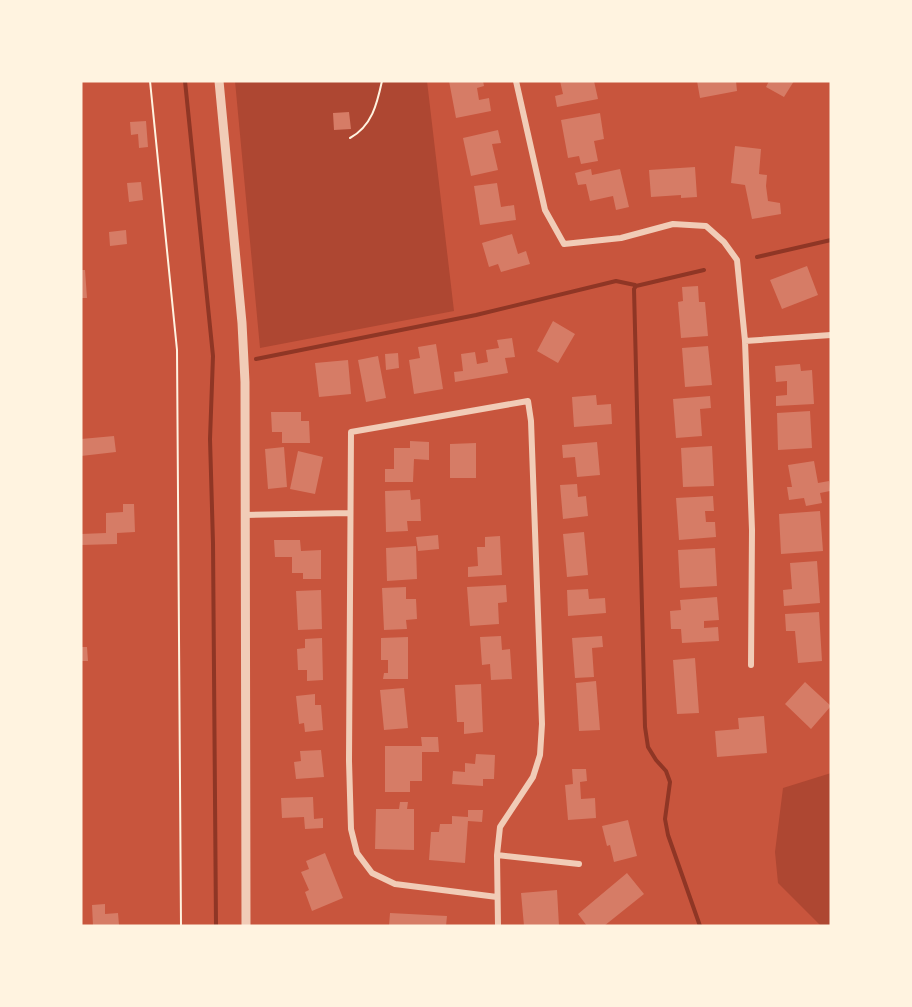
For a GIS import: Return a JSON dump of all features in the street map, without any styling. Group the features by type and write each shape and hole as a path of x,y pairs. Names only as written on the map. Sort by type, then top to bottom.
{"street":[{"path":"219,81 244,352 246,926"},
{"path":"516,81 545,210 564,244 621,238 673,224 706,226 724,242 737,260 745,341 752,530 751,665"},
{"path":"745,341 831,335"},
{"path":"497,897 395,884 372,873 357,853 351,829 350,772 351,432 528,401 531,421 542,724 540,755 533,777 500,827 496,855 498,926"},
{"path":"245,515 350,513"},
{"path":"496,855 579,864"}],"path":[{"path":"150,81 177,350 181,926"},
{"path":"350,138 368,124 379,97 382,81"}],"shaded area":[{"path":"235,81 427,81 454,311 260,348"},
{"path":"831,773 831,926 821,926 778,883 775,852 783,788"}],"building":[{"path":"449,81 483,81 484,86 477,88 479,100 489,98 491,111 456,118"},
{"path":"560,81 594,81 598,99 557,107 555,96 563,94"},
{"path":"697,81 736,81 737,91 700,98"},
{"path":"769,81 794,81 784,97 766,87"},
{"path":"349,112 351,129 334,130 333,113"},
{"path":"600,113 604,139 594,141 598,161 581,164 579,156 568,158 561,120"},
{"path":"146,121 148,147 139,148 138,134 131,135 130,122"},
{"path":"498,130 501,143 492,144 498,170 471,176 463,138"},
{"path":"735,146 761,149 759,174 767,175 768,201 780,203 781,214 752,219 745,185 731,183"},
{"path":"695,167 697,197 681,198 681,195 651,197 649,170"},
{"path":"591,169 592,175 620,169 629,207 616,210 613,196 590,201 586,184 578,185 575,173"},
{"path":"141,182 143,200 129,202 127,183"},
{"path":"497,183 501,207 514,205 516,220 480,225 474,186"},
{"path":"126,230 127,244 110,246 109,232"},
{"path":"512,234 518,254 526,251 530,264 501,272 498,264 489,267 482,243"},
{"path":"807,266 818,295 782,309 770,280"},
{"path":"81,270 85,270 87,298 81,298"},
{"path":"698,286 699,302 705,302 708,336 681,338 678,302 683,301 682,287"},
{"path":"553,321 575,334 558,363 537,351"},
{"path":"512,338 515,357 505,358 508,373 455,382 454,372 463,371 461,354 475,352 477,364 488,362 486,350 499,348 497,340"},
{"path":"436,344 443,389 414,394 409,360 420,358 418,347"},
{"path":"708,346 712,385 685,387 682,348"},
{"path":"398,353 399,368 386,370 385,354"},
{"path":"378,356 386,398 366,402 358,360"},
{"path":"348,360 351,394 319,397 315,363"},
{"path":"800,364 801,371 812,370 814,404 776,406 776,396 787,395 787,381 776,382 775,366"},
{"path":"596,395 597,405 611,404 612,424 574,427 572,397"},
{"path":"710,396 711,408 700,409 702,436 676,438 673,399"},
{"path":"810,411 812,448 778,450 777,413"},
{"path":"271,412 301,412 301,421 309,421 310,443 282,443 282,432 272,432"},
{"path":"114,436 116,452 81,456 81,439"},
{"path":"410,441 429,442 429,460 414,459 413,482 385,482 385,469 394,469 394,448 410,448"},
{"path":"597,442 600,475 577,477 575,457 563,458 562,445"},
{"path":"476,443 476,478 450,478 450,444"},
{"path":"712,446 714,486 683,487 681,448"},
{"path":"284,447 287,487 268,489 265,449"},
{"path":"298,451 323,457 315,494 290,489"},
{"path":"814,461 818,483 829,481 830,491 820,493 822,503 806,506 804,498 789,500 787,487 792,487 788,465"},
{"path":"577,484 578,497 586,496 588,516 563,519 560,485"},
{"path":"410,490 411,500 420,499 421,521 407,521 408,531 386,532 385,491"},
{"path":"713,496 714,511 705,511 706,522 715,522 716,537 679,540 676,498"},
{"path":"123,504 134,504 135,532 117,533 117,544 81,545 81,534 106,533 106,513 123,512"},
{"path":"820,511 823,551 781,554 779,514"},
{"path":"584,532 588,575 567,577 563,534"},
{"path":"438,535 439,549 418,551 416,537"},
{"path":"500,536 502,575 468,577 468,567 478,566 477,547 485,547 485,537"},
{"path":"274,540 300,540 301,551 321,550 321,579 303,579 303,573 292,573 292,557 275,557"},
{"path":"416,546 417,579 387,581 386,548"},
{"path":"715,548 717,586 680,588 678,550"},
{"path":"817,561 820,603 784,606 783,590 792,589 790,563"},
{"path":"506,585 507,602 498,603 499,624 470,626 467,587"},
{"path":"406,587 406,599 416,599 417,619 406,620 407,629 384,630 382,588"},
{"path":"588,589 589,599 605,598 606,613 568,616 567,590"},
{"path":"321,590 322,629 298,630 296,591"},
{"path":"717,597 719,620 704,621 704,628 718,627 719,641 682,643 681,629 671,629 670,611 681,610 680,600"},
{"path":"819,612 822,661 798,663 795,631 786,631 785,614"},
{"path":"501,636 502,650 510,649 512,679 491,680 490,664 482,665 480,637"},
{"path":"602,636 603,647 592,648 594,677 575,678 572,638"},
{"path":"408,637 408,679 383,679 384,673 388,673 388,660 381,660 381,638"},
{"path":"322,638 323,680 307,681 307,670 298,670 297,649 305,648 305,639"},
{"path":"81,647 87,647 88,661 81,661"},
{"path":"695,658 699,713 677,714 673,660"},
{"path":"596,681 600,730 579,731 576,683"},
{"path":"805,682 831,706 811,729 785,704"},
{"path":"481,684 483,732 464,734 464,722 457,722 455,685"},
{"path":"404,688 408,728 384,730 380,690"},
{"path":"315,694 315,705 321,705 323,730 305,732 304,723 299,724 296,696"},
{"path":"764,716 767,753 717,757 715,731 739,729 738,718"},
{"path":"421,737 438,737 439,752 422,752 422,781 410,781 410,792 385,792 385,746 422,746"},
{"path":"321,750 324,777 296,779 294,762 301,761 300,751"},
{"path":"476,754 495,755 494,779 483,779 483,786 452,784 453,771 465,772 465,763 475,764"},
{"path":"572,769 586,769 587,781 580,782 581,799 595,798 596,818 568,820 565,785 573,784"},
{"path":"313,797 314,819 323,818 323,828 305,829 304,817 282,818 281,798"},
{"path":"400,802 408,802 407,809 414,809 414,850 375,849 376,809 399,809"},
{"path":"468,810 483,810 482,822 468,821 465,863 429,860 431,832 439,832 440,824 452,824 452,816 468,817"},
{"path":"628,820 637,856 614,862 602,826"},
{"path":"325,853 343,898 312,911 305,892 309,890 301,872 309,869 306,861"},
{"path":"627,873 644,894 604,926 587,926 578,914"},
{"path":"557,890 559,926 524,926 521,893"},
{"path":"105,904 105,914 118,913 119,925 93,926 92,905"},
{"path":"390,913 447,916 446,926 389,926"}],"waterway":[{"path":"185,81 213,356 210,439 216,926"},
{"path":"757,257 831,240"},
{"path":"700,926 668,835 665,819 670,782 666,771 648,747 645,727 634,289 636,286 704,270"},
{"path":"256,359 476,315 616,281 635,285"}]}
